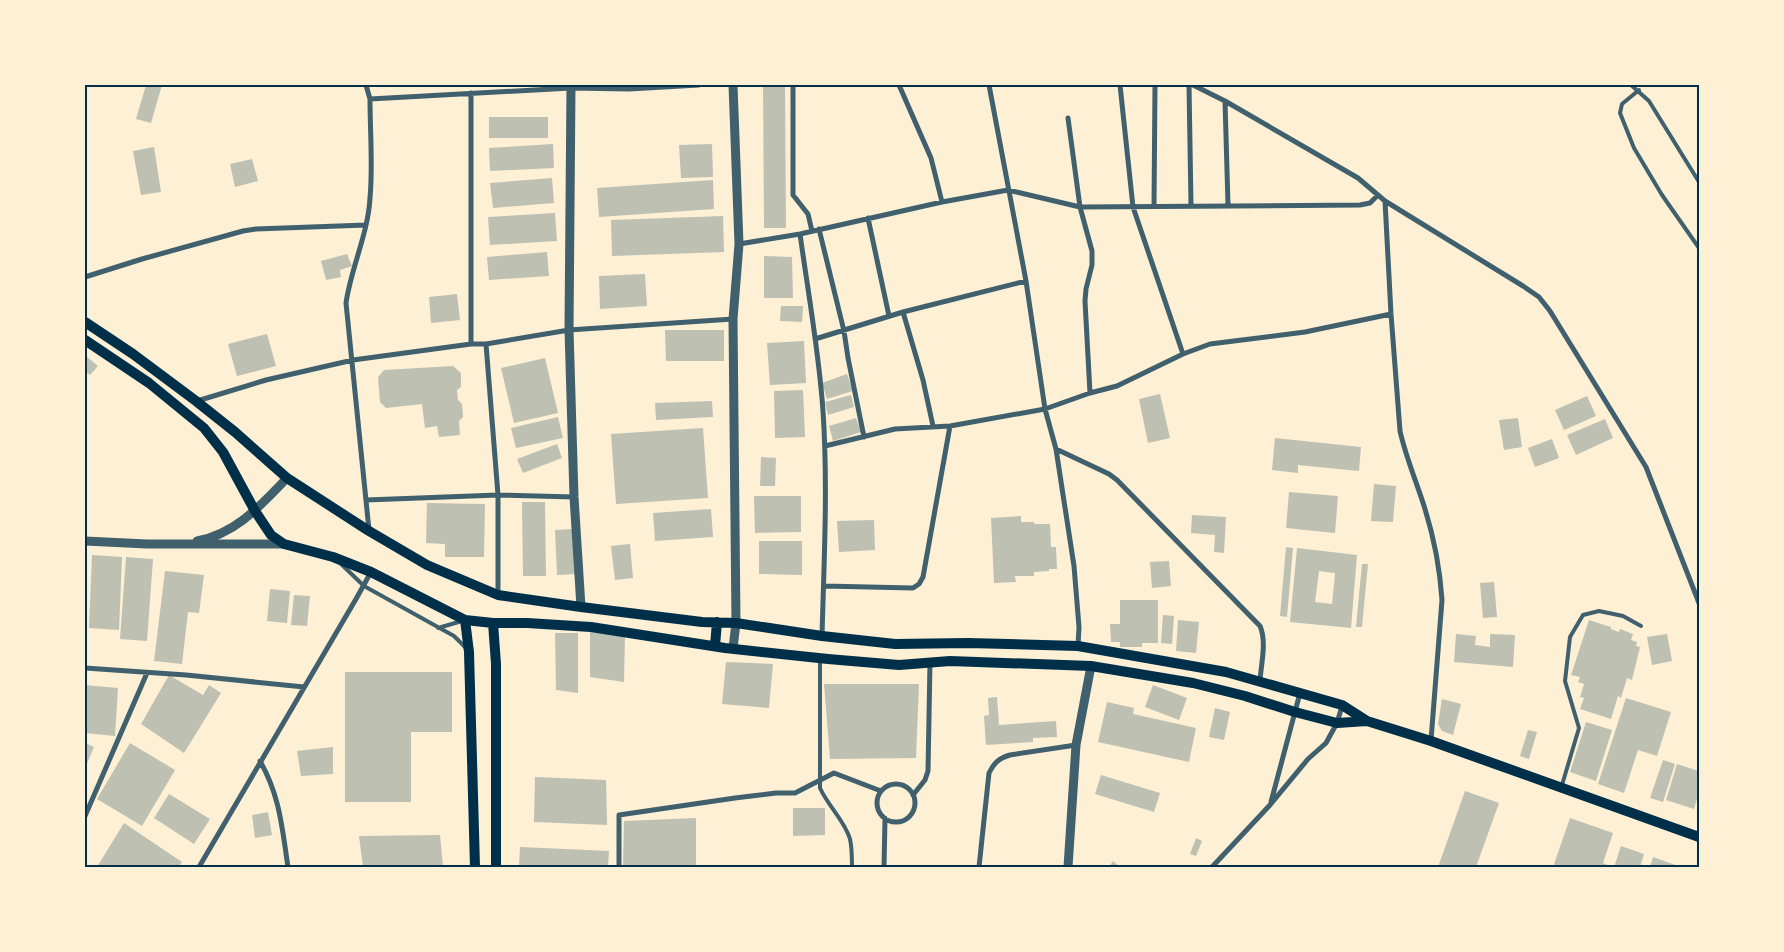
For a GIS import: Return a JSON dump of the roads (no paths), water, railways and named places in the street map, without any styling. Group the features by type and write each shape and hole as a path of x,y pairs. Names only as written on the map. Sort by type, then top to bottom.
{"main road":[{"path":"85,322 133,354 196,401 235,432 287,478 369,531 427,565 498,595 581,607 895,644 968,643 1078,646 1226,672 1342,705 1367,721 1430,741 1699,837"},
{"path":"85,340 149,383 204,428 223,452 255,511 272,535 284,544 333,557 371,572 465,620 591,627 716,646 899,665 950,661 1091,666 1193,683 1337,723 1367,721"},
{"path":"465,620 469,652 474,867"},
{"path":"716,646 717,622"},
{"path":"493,623 496,664 496,867"}],"street":[{"path":"366,85 370,98 370,199 366,225 346,303 369,531"},
{"path":"370,98 571,86 629,89 699,85"},
{"path":"733,85 739,244 733,319 736,624 733,648"},
{"path":"793,85 793,195 808,214 812,231"},
{"path":"899,85 931,158 942,202"},
{"path":"989,85 1026,281 1045,409 1056,450 1074,566 1079,627 1078,646"},
{"path":"1120,85 1133,207 1183,354"},
{"path":"1154,206 1156,85"},
{"path":"1189,85 1192,205"},
{"path":"1193,85 1226,101 1358,178 1385,201 1538,297 1550,311 1646,467 1699,601"},
{"path":"571,86 569,330 574,497 581,607"},
{"path":"471,93 472,344"},
{"path":"1226,101 1228,205"},
{"path":"1068,118 1080,206 1092,250 1092,265 1085,300 1090,393"},
{"path":"739,244 800,234 942,202 1008,190 1080,206 1133,207 1360,205 1370,202 1378,195"},
{"path":"1385,201 1400,431 1404,449 1429,523 1441,582 1442,600 1430,741"},
{"path":"868,218 890,316"},
{"path":"85,276 243,231 366,225"},
{"path":"819,229 844,331 864,437"},
{"path":"800,234 823,410 826,484 822,636"},
{"path":"815,339 903,312 1026,281"},
{"path":"903,312 933,426"},
{"path":"824,446 895,429 950,426 1045,409 1090,393 1117,386 1183,354 1210,344 1304,332 1391,314"},
{"path":"196,401 266,380 353,360 472,344 486,344 569,330 733,319"},
{"path":"486,344 498,496 498,595"},
{"path":"824,586 913,588 920,584 923,577 950,426"},
{"path":"1056,450 1110,474 1117,480 1260,626 1264,641 1260,682"},
{"path":"175,544 222,534 239,524 255,511 287,478"},
{"path":"366,500 498,496 574,497"},
{"path":"85,541 175,544 284,544"},
{"path":"199,867 371,572"},
{"path":"913,794 925,780 928,771 930,662"},
{"path":"1068,867 1076,746 1091,666"},
{"path":"85,668 186,675 304,687"},
{"path":"85,816 147,673"},
{"path":"1270,805 1300,693"},
{"path":"1212,867 1270,805 1308,759 1326,743 1337,723 1342,705"},
{"path":"979,867 989,773 993,765 1001,758 1010,755 1076,746"},
{"path":"260,761 270,778 276,795 288,867"},
{"path":"619,867 618,815 735,798 794,792 834,773 881,791"},
{"path":"897,784 904,786 913,794 914,807 908,818 896,822 885,818 878,809 878,797 881,791 897,784"},
{"path":"884,867 885,818"}],"lane":[{"path":"1631,85 1639,90 1648,101 1699,182"},
{"path":"1639,90 1622,104 1620,113 1634,148 1662,196 1699,248"},
{"path":"333,557 364,586 454,636 469,652"},
{"path":"1561,788 1579,728 1565,681 1570,637 1583,615 1599,612 1623,616 1640,626"},
{"path":"438,628 465,620"},
{"path":"820,658 820,788 851,841 852,867"}]}
